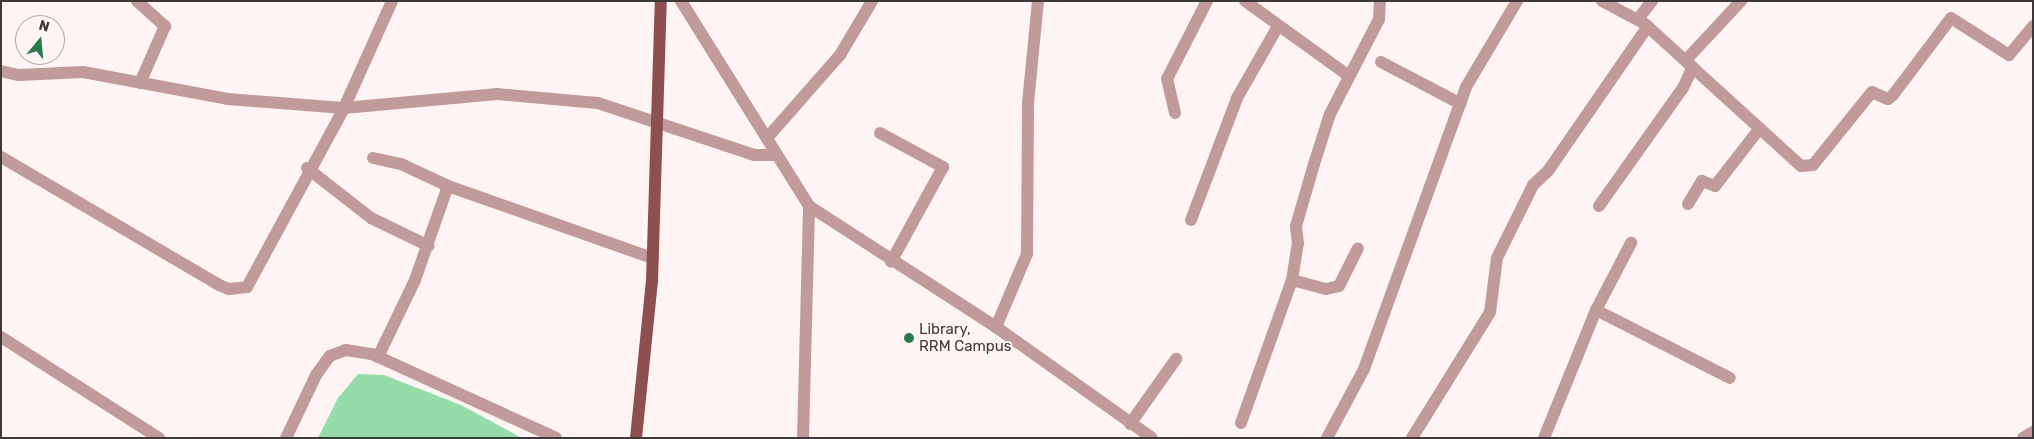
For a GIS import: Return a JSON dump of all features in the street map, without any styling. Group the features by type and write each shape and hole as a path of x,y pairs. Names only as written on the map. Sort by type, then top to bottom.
{"main road":[{"path":"636,438 653,258 661,1"}],"street":[{"path":"137,1 165,26 140,83"},
{"path":"1,157 230,289 247,287 254,279 307,168 344,108 392,1"},
{"path":"681,1 809,206 891,262 996,327 1152,438"},
{"path":"767,138 840,55 872,1"},
{"path":"996,327 1027,254 1028,103 1038,1"},
{"path":"1176,113 1167,79 1207,1"},
{"path":"1245,1 1349,76"},
{"path":"1241,422 1292,280 1301,203 1330,114 1379,19 1380,1"},
{"path":"1327,438 1364,369 1466,87 1517,1"},
{"path":"1602,1 1643,23 1801,166 1813,165 1872,92 1888,99 1893,95 1951,18 2009,55 2033,26"},
{"path":"1412,438 1490,312 1497,258 1533,185 1548,171 1643,23 1652,1"},
{"path":"1599,206 1682,88 1689,63 1741,1"},
{"path":"1191,220 1237,98 1278,26"},
{"path":"1381,62 1461,104"},
{"path":"1,71 19,75 83,72 228,99 344,108 498,94 598,103 754,155 777,155"},
{"path":"1688,204 1702,181 1716,186 1760,128"},
{"path":"880,134 943,167 891,262"},
{"path":"373,158 401,164 448,186 653,258"},
{"path":"307,168 371,218 429,246"},
{"path":"378,357 429,246 448,186"},
{"path":"803,438 809,206"},
{"path":"1544,438 1596,310 1631,243"},
{"path":"1292,280 1326,289 1338,286 1358,248"},
{"path":"1596,310 1730,378"},
{"path":"1,337 159,438"},
{"path":"286,438 316,375 330,356 346,350 378,357 556,438"},
{"path":"1130,424 1176,359"},
{"path":"2024,438 2033,432"}],"shaded area":[{"path":"358,374 384,375 461,405 522,438 318,438 338,398"}],"place":[{"name":"Library, RRM Campus","path":"909,338"}]}
